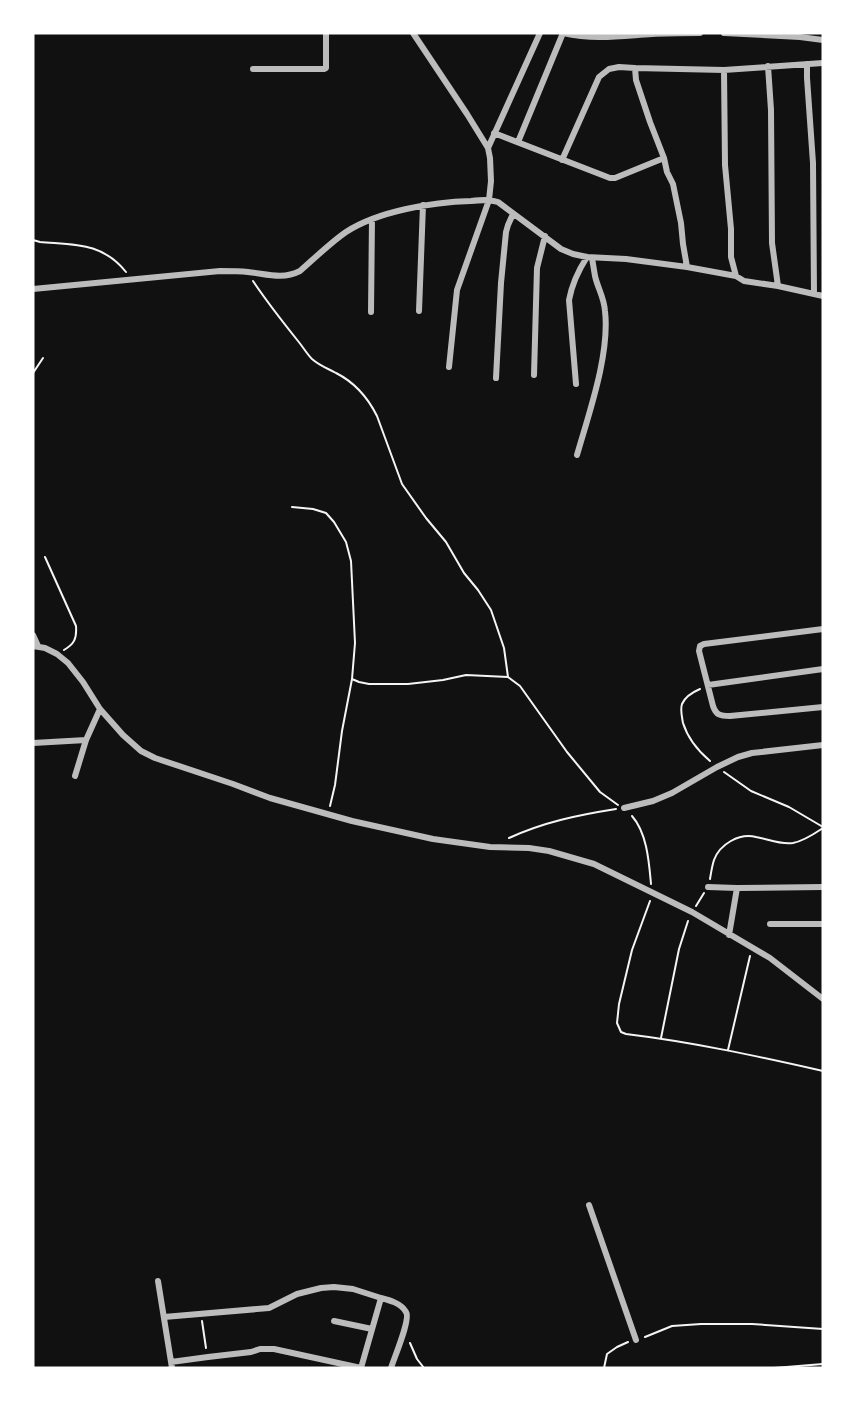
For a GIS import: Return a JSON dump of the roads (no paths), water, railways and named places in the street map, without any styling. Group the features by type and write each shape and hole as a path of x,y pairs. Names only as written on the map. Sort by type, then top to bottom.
{"street":[{"path":"253,69 324,69 326,68 326,33"},
{"path":"412,33 488,148 491,181 489,200 457,290 449,367"},
{"path":"488,148 540,33"},
{"path":"518,142 563,33 601,38 700,33"},
{"path":"724,33 822,37"},
{"path":"562,160 599,77 609,69 619,67 724,70 823,63"},
{"path":"807,64 813,163 814,294"},
{"path":"768,66 771,110 772,243 778,286"},
{"path":"635,68 636,80 673,184 687,267"},
{"path":"724,70 725,165 731,229 731,257 736,276"},
{"path":"494,133 610,178 664,158"},
{"path":"33,289 220,271 283,277 300,271 346,232 372,219 423,205 489,200 498,202 561,249 590,257 687,267 823,296"},
{"path":"419,311 423,205"},
{"path":"496,378 506,232 513,214"},
{"path":"371,312 372,219"},
{"path":"534,375 537,268 545,236"},
{"path":"576,384 570,300 574,281 590,257"},
{"path":"577,455 595,394 605,344 606,313 603,295 590,257"},
{"path":"823,629 704,644 700,646 699,651 715,713 720,716 823,707"},
{"path":"33,635 36,646 57,654 68,663 100,709 123,735 154,759 270,798 352,821 433,839 490,847 529,848 575,857 692,912 770,958 823,999"},
{"path":"708,686 823,669"},
{"path":"75,776 86,740 100,709"},
{"path":"33,743 86,740"},
{"path":"624,808 662,797 738,757 752,753 823,746"},
{"path":"708,886 823,887"},
{"path":"729,935 737,888"},
{"path":"770,924 823,924"},
{"path":"589,1205 636,1340"},
{"path":"158,1281 171,1365 208,1356 274,1349 361,1368 381,1298"},
{"path":"164,1317 269,1308 297,1294 327,1287 353,1289 395,1302 407,1312 408,1319 391,1368"},
{"path":"334,1321 372,1329"}]}
